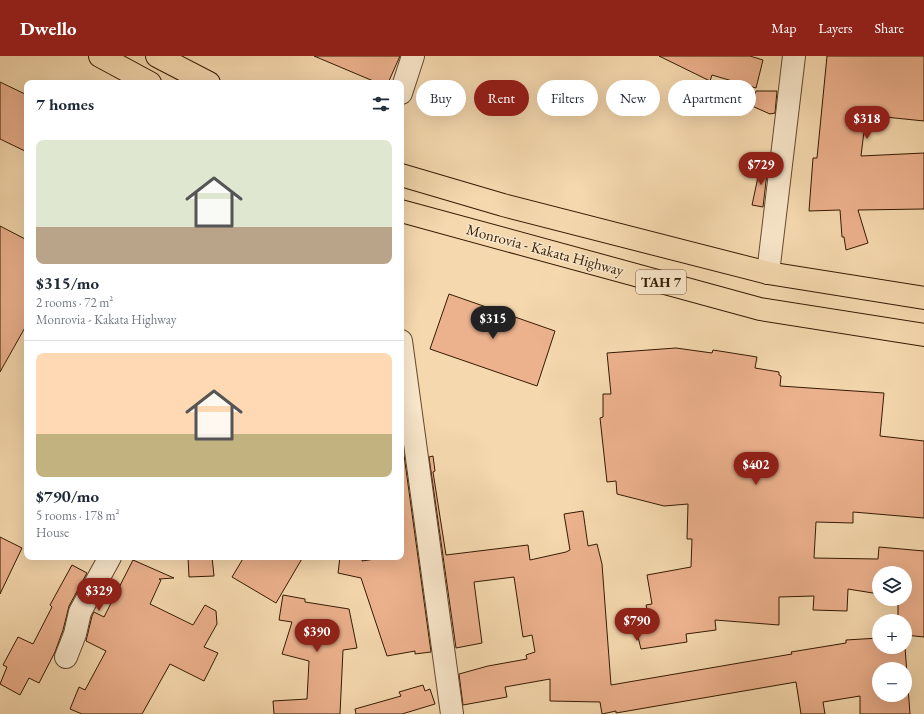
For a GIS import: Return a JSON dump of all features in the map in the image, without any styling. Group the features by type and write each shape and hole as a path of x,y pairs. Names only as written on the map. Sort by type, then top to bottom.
{"highway":[{"path":"100,56 144,80"},
{"path":"157,56 203,80"},
{"name":"TAH 7","path":"404,176 503,205 768,273 924,298"},
{"name":"Monrovia - Kakata Highway","path":"404,212 760,309 924,335"}],"street":[{"path":"404,83 412,56"},
{"path":"768,273 794,56"},
{"path":"404,363 452,714"},
{"path":"66,657 75,634 80,612 108,560"}],"building":[{"path":"314,56 400,56 389,80 371,80"},
{"path":"659,56 750,56 763,60 756,88 756,80 729,80 712,75 710,80"},
{"path":"827,56 924,56 924,121 866,115 861,156 924,153 924,209 858,210 868,243 846,250 844,237 842,237 840,210 809,211 813,158 817,158"},
{"path":"0,82 24,94 24,151 0,139"},
{"path":"756,91 777,91 775,113 770,114 756,108"},
{"path":"761,163 768,164 763,207 752,205"},
{"path":"0,226 24,238 24,329 0,372"},
{"path":"449,294 555,331 537,386 430,349"},
{"path":"676,348 712,353 713,350 757,357 755,368 779,372 779,375 781,376 780,386 884,393 880,436 924,441 924,518 853,512 853,523 816,522 814,558 878,559 879,547 924,551 924,637 912,636 912,614 898,614 898,606 912,606 912,566 872,566 872,593 848,589 847,611 813,610 814,596 779,597 779,625 715,620 716,630 686,634 687,642 641,649 636,629 651,626 646,605 652,604 647,575 691,567 692,539 687,539 688,504 664,506 617,494 616,481 607,482 600,418 603,417 603,394 611,394 607,353"},
{"path":"404,455 431,652 415,654 415,651 387,656 361,578 338,573 340,560 404,560"},
{"path":"433,456 435,471 433,472 446,555 528,545 530,560 566,552 570,550 564,514 583,511 588,546 597,544 602,564 611,685 792,654 791,652 846,643 846,640 872,638 872,654 906,654 906,662 872,662 872,702 909,702 910,714 860,714 860,696 823,702 825,714 801,714 796,682 616,713 616,711 602,714 600,702 550,701 550,679 505,687 507,697 463,705 459,674 488,666 527,659 526,655 535,652 532,635 523,637 514,577 474,582 482,643 456,648 429,457"},
{"path":"0,537 22,548 0,594"},
{"path":"133,560 174,578 159,579 161,580 150,604 193,625 205,605 216,611 217,624 204,647 218,653 204,681 170,664 142,714 82,714 70,709 79,687 85,690 106,651 86,641 92,616 94,612 104,617"},
{"path":"188,560 212,560 214,576 189,577"},
{"path":"242,560 301,560 276,603 232,577"},
{"path":"72,565 87,573 69,606 63,630 55,652 39,683 29,678 20,695 0,684 7,667 3,665 18,637 33,644 52,607 50,605"},
{"path":"283,595 305,599 305,602 349,609 357,648 343,650 340,714 274,714 273,701 307,699 309,661 282,654 292,622 279,620"},
{"path":"423,685 425,691 430,689 435,704 402,714 356,714 355,709 401,696 399,692"}]}
